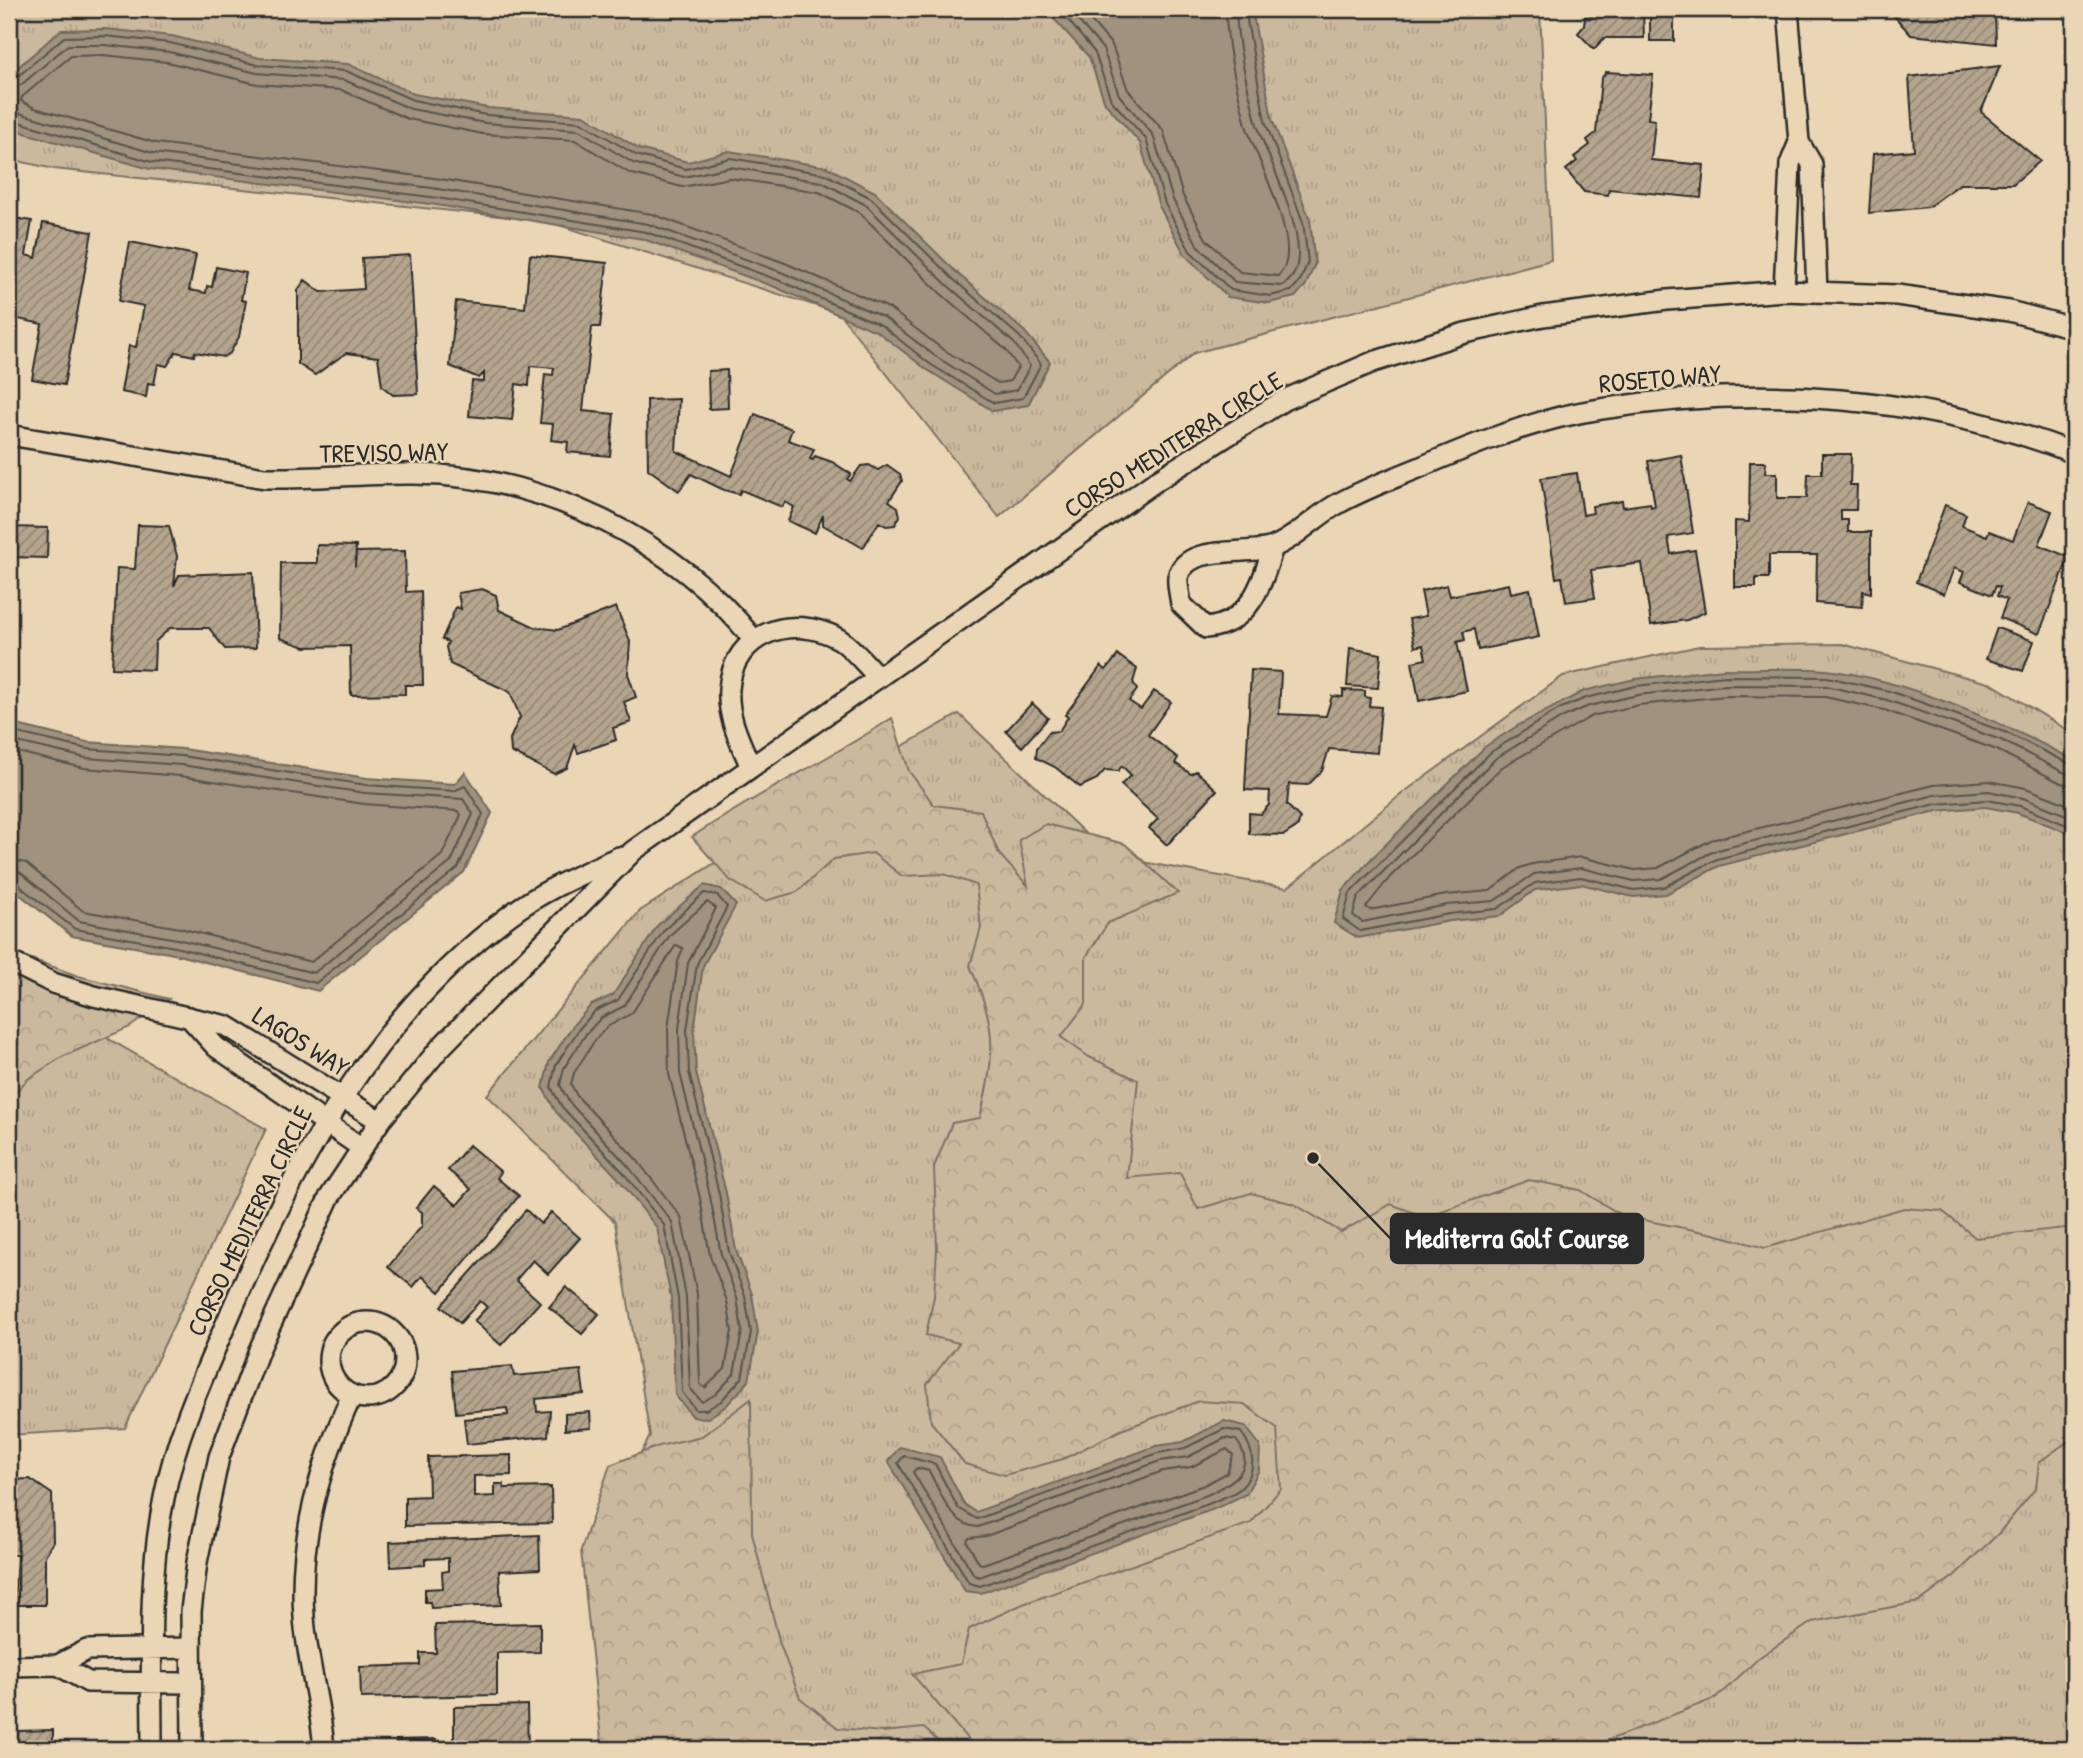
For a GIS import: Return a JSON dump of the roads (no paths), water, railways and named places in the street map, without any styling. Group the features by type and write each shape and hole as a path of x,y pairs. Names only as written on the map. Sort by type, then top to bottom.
{"street":[{"path":"1788,9 1799,142 1812,164 1817,292"},
{"path":"1784,291 1790,164 1799,142"},
{"name":"CORSO MEDITERRA CIRCLE","path":"192,1749 191,1611 197,1562 219,1457 259,1350 329,1198 380,1121 478,1006 535,953 633,851 1159,479 1284,400 1373,362 1465,333 1543,316 1667,300 1784,291 1874,293 1922,298 2009,311 2074,328"},
{"name":"ROSETO WAY","path":"1273,547 1248,607 1237,619 1221,626 1206,628 1181,604 1178,578 1188,562 1209,553 1240,553 1273,547 1337,504 1416,469 1498,436 1599,409 1692,399 1814,395 1942,413 2074,453"},
{"name":"TREVISO WAY","path":"9,435 264,478 416,474 467,478 543,495 619,529 690,574 735,616 754,640"},
{"path":"751,767 730,712 729,689 734,666 754,640 780,628 801,625 841,640 877,677"},
{"name":"CORSO MEDITERRA CIRCLE","path":"152,1749 155,1555 164,1498 177,1443 249,1270 290,1186 340,1097 381,1042 454,960 512,914 553,887 633,851"},
{"name":"LAGOS WAY","path":"9,961 52,983 94,996 227,1026 380,1121"},
{"name":"LAGOS WAY","path":"189,1017 216,1047 362,1148"},
{"path":"362,1321 385,1325 402,1343 405,1354 400,1380 391,1390 380,1396 367,1399 352,1395 333,1379 329,1366 333,1341 340,1332 362,1321"},
{"path":"324,1749 304,1619 303,1580 310,1523 323,1464 352,1395"},
{"path":"9,1666 58,1665 87,1650 191,1648"},
{"path":"58,1665 88,1682 191,1683"}],"water":[{"path":"1051,9 1252,9 1272,119 1310,220 1315,264 1306,285 1295,297 1269,303 1228,297 1185,255 1159,206 1140,143 1105,103 1089,57 1055,20"},
{"path":"105,29 172,36 260,58 348,64 414,94 488,108 584,115 639,149 688,162 729,151 827,167 875,192 957,273 1025,332 1050,362 1028,405 993,411 926,369 878,332 775,287 643,239 430,204 150,169 25,133 9,124 9,75 61,30"},
{"path":"1724,669 1814,669 1857,675 1921,693 2017,732 2074,760 2074,835 2018,813 1985,807 1937,811 1719,866 1666,894 1633,897 1581,884 1535,890 1500,916 1450,921 1358,938 1334,923 1343,890 1486,746 1517,726 1584,691 1635,679"},
{"path":"9,723 87,742 183,749 367,778 455,784 465,772 492,813 464,872 318,991 174,954 72,936 18,893 9,881"},
{"path":"704,885 721,889 736,905 703,966 694,1031 696,1072 726,1193 736,1250 752,1294 758,1332 749,1381 726,1406 708,1418 693,1417 675,1395 671,1298 657,1228 617,1177 556,1112 543,1088 549,1062 574,1024 591,1005 613,995 658,925"},
{"path":"1224,1421 1245,1426 1260,1445 1259,1470 1246,1494 1214,1509 981,1593 965,1591 888,1461 900,1447 940,1457 964,1504 976,1512 1156,1446 1183,1442"}],"place":[{"name":"Mediterra Golf Course","path":"1313,1158"}]}
